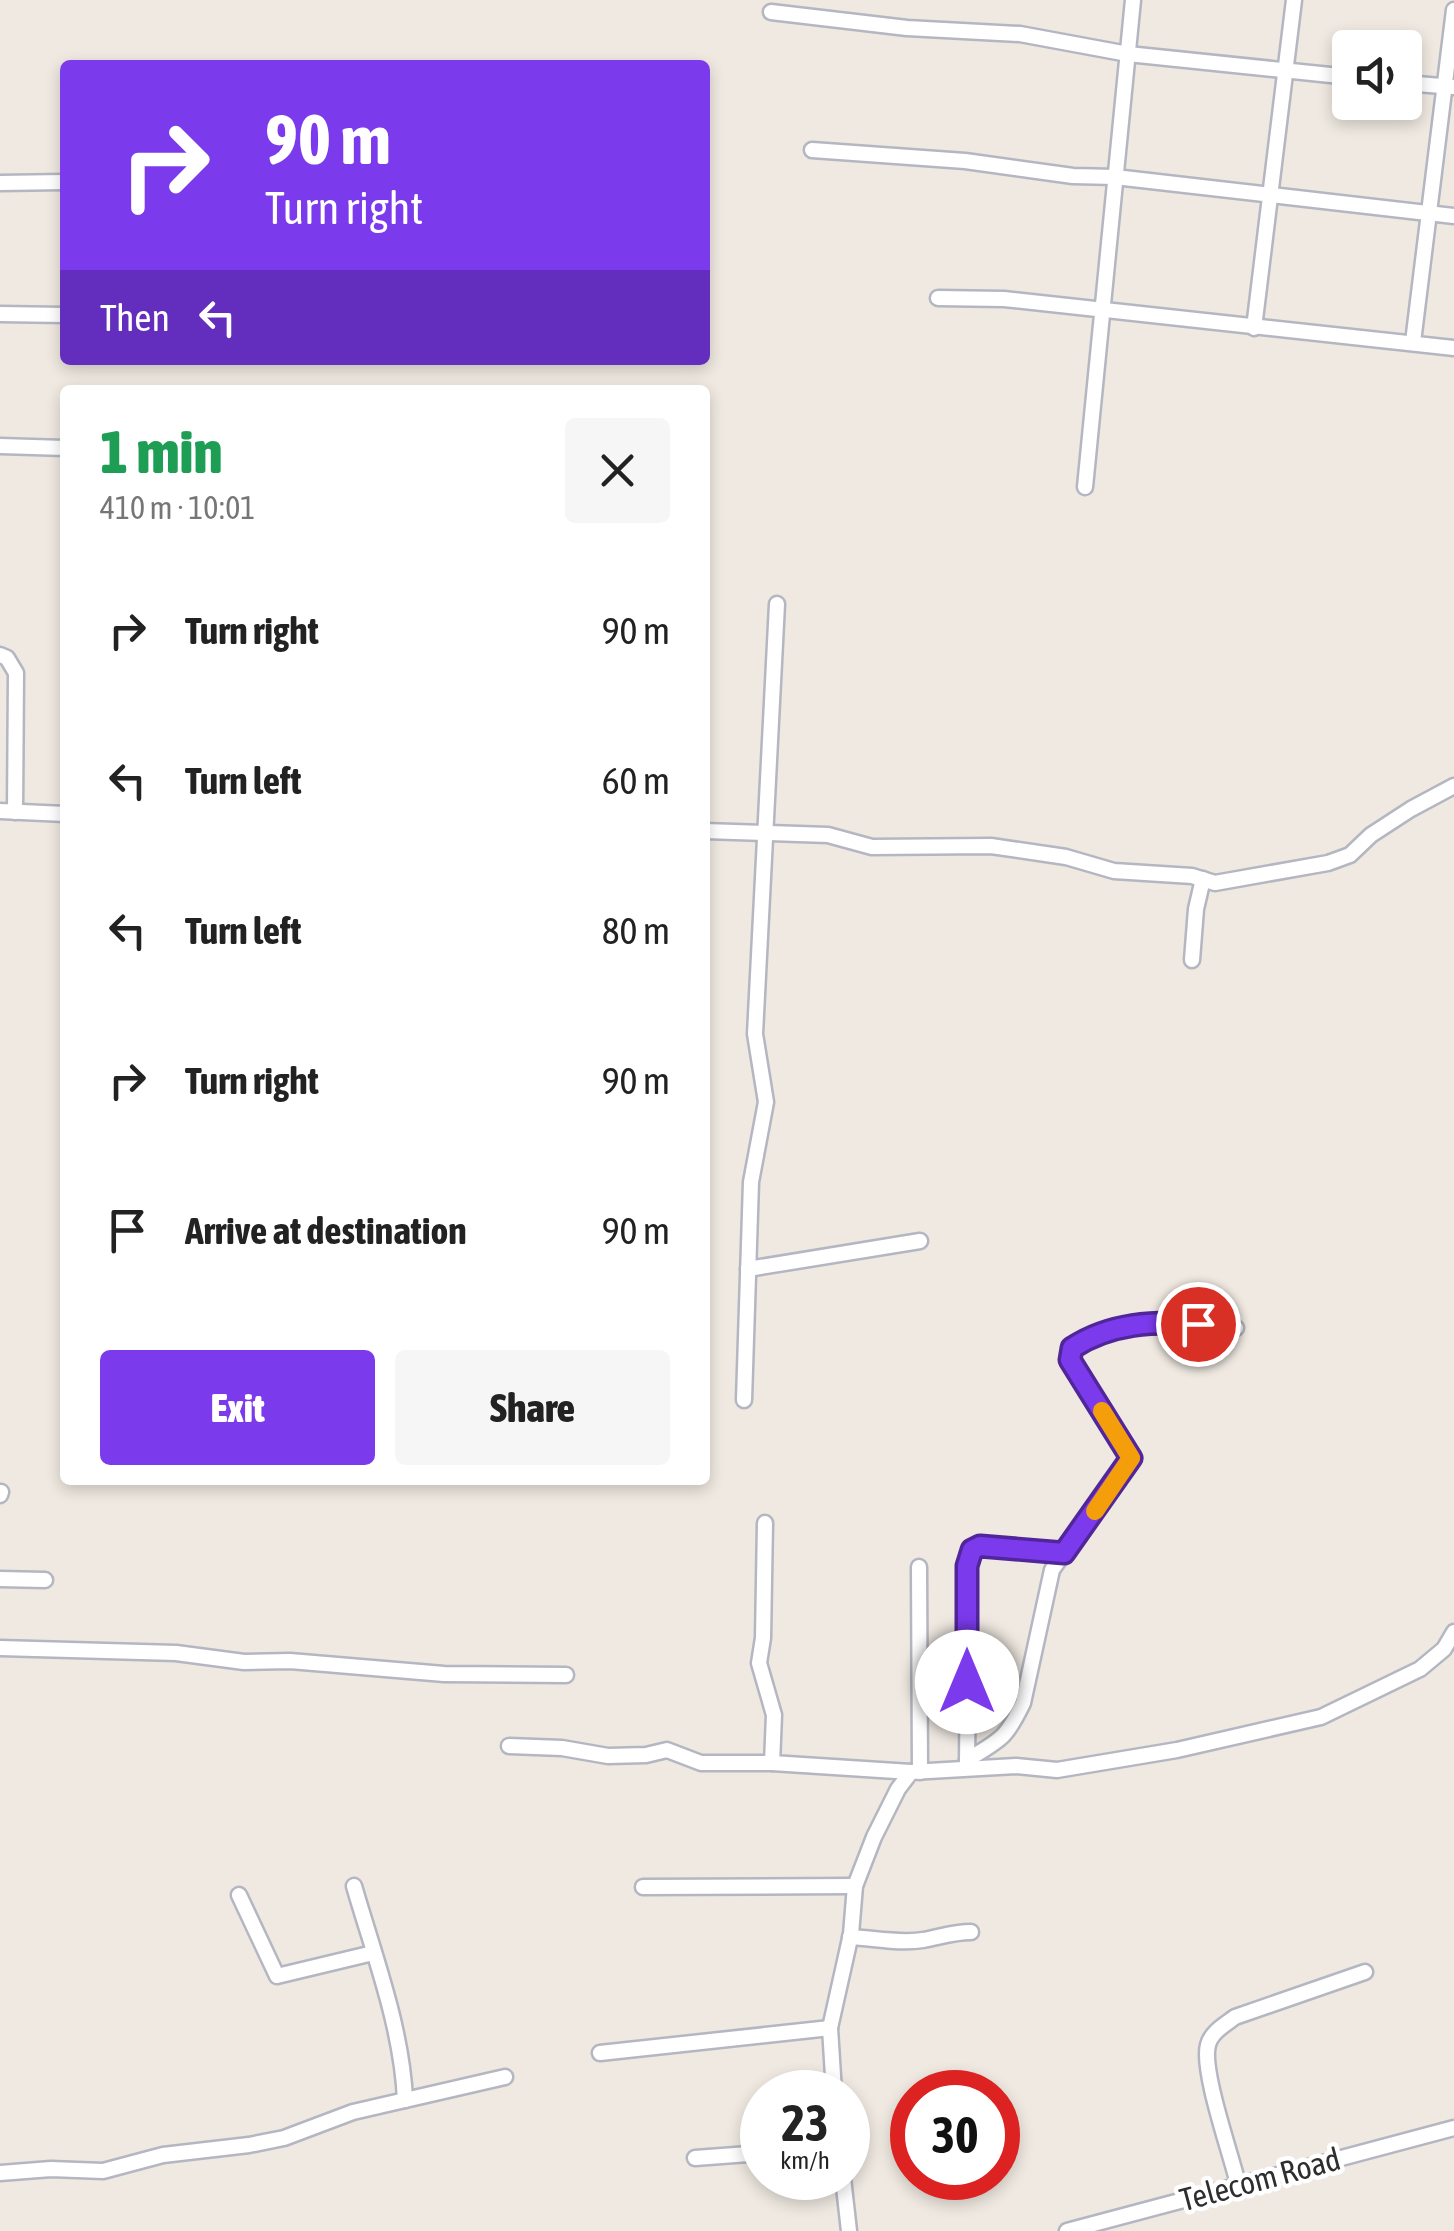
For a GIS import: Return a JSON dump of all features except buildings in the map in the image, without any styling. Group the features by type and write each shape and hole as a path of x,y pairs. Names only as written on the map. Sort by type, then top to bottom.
{"street":[{"path":"1085,488 1133,0"},
{"path":"1254,328 1294,0"},
{"path":"1413,342 1448,87 1454,10"},
{"path":"771,12 907,28 1020,34 1128,54 1332,75"},
{"path":"1422,85 1448,87"},
{"path":"812,150 1115,177 1454,216"},
{"path":"0,183 60,182"},
{"path":"938,298 1004,300 1454,348"},
{"path":"0,314 60,316"},
{"path":"0,446 60,448"},
{"path":"744,1400 751,1182 766,1102 755,1034 777,604"},
{"path":"0,656 7,658 16,673 7,812 60,814"},
{"path":"710,830 828,836 872,846 991,846 1066,857 1114,871 1236,882 1350,855 1371,835 1454,786"},
{"path":"1192,960 1203,880"},
{"path":"748,1269 920,1241"},
{"path":"967,1765 1003,1739 1015,1720 1023,1702 1052,1570 1131,1458 1070,1360 1072,1348 1108,1331 1160,1321 1236,1328"},
{"path":"764,1523 760,1663 774,1716 772,1763"},
{"path":"967,1765 969,1558 980,1546 1064,1553"},
{"path":"833,2070 830,2028 850,1937 855,1886 898,1789 916,1772 919,1567"},
{"path":"0,1578 45,1580"},
{"path":"509,1746 562,1748 608,1756 668,1750 701,1762 916,1772 967,1765 1057,1770 1178,1750 1321,1717 1420,1669 1444,1649 1454,1632"},
{"path":"0,1648 176,1653 244,1662 314,1662 444,1674 566,1674"},
{"path":"354,1886 404,2074 405,2100"},
{"path":"643,1887 855,1886"},
{"path":"240,1895 278,1976 373,1953"},
{"path":"850,1937 910,1941 943,1933 970,1932"},
{"path":"1238,2184 1208,2071 1208,2043 1235,2016 1365,1972"},
{"path":"600,2053 830,2028"},
{"path":"0,2173 51,2169 103,2171 162,2155 284,2138 353,2112 505,2076"},
{"name":"Telecom Road","path":"1067,2231 1454,2128"},
{"path":"695,2158 740,2155"},
{"path":"845,2200 849,2231"}],"slow traffic":[{"path":"1095,1511 1131,1458 1102,1411"}],"route":[{"path":"967,1682 967,1566 972,1550 980,1546 1064,1553 1131,1458 1070,1360 1072,1348 1088,1338 1139,1324 1198,1324"}]}
